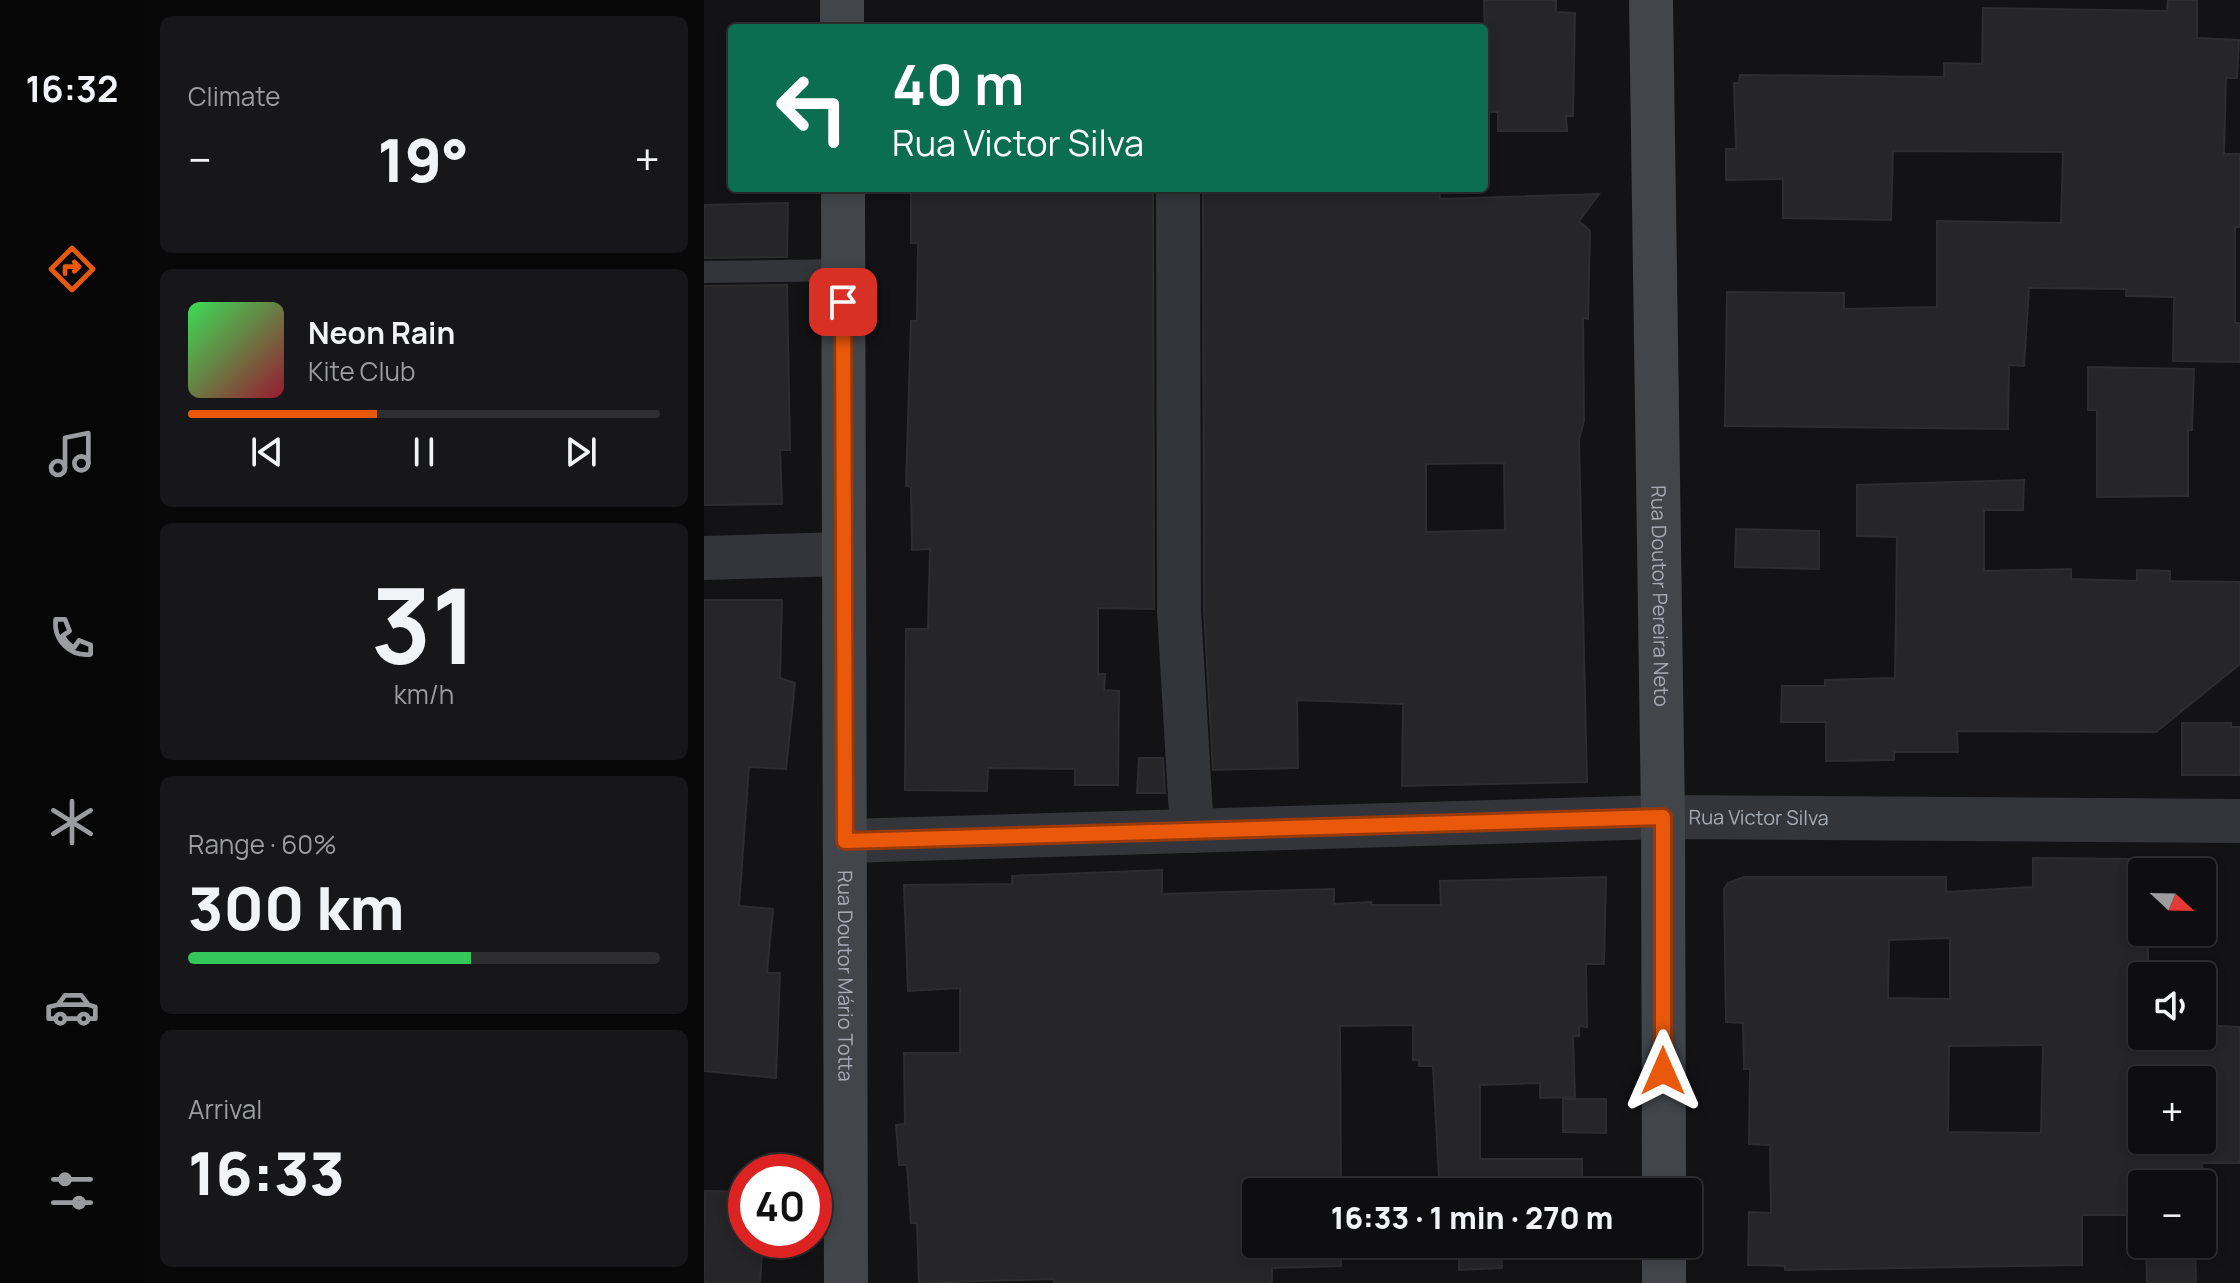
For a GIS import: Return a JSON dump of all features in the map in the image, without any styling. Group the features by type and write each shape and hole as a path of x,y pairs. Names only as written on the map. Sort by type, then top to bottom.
{"street":[{"path":"842,0 842,24"},
{"name":"Rua Doutor Pereira Neto","path":"1651,0 1663,817 1664,1178"},
{"name":"Rua Doutor Mário Totta","path":"843,192 846,1283"},
{"path":"1178,192 1179,611 1192,831"},
{"path":"704,558 844,554"},
{"name":"Rua Victor Silva","path":"845,841 1663,817 2240,821"},
{"path":"1664,1258 1664,1283"}],"lane":[{"path":"704,272 843,270"}],"building":[{"path":"1484,0 1556,0 1556,12 1575,13 1573,116 1566,116 1567,131 1498,131 1498,112 1488,112 1488,24 1485,24"},
{"path":"2168,0 2197,0 2197,38 2239,40 2237,78 2226,78 2224,154 2240,154 2240,227 2235,227 2235,323 2240,323 2240,362 2173,361 2174,297 2126,296 2126,289 2029,288 2024,366 2009,365 2008,429 1725,426 1727,292 1844,293 1844,309 1937,307 1937,221 2061,223 2063,152 1893,151 1891,220 1783,218 1783,179 1726,180 1726,149 1736,149 1734,83 1739,83 1740,75 1944,77 1944,63 1982,64 1983,8 2167,11"},
{"path":"911,192 1153,192 1154,609 1098,608 1098,674 1105,674 1104,690 1119,691 1118,785 1075,785 1075,769 988,768 987,791 905,790 906,629 928,629 930,549 912,550 911,487 906,486 911,321 917,321 918,243 911,243"},
{"path":"1203,192 1439,192 1440,199 1599,194 1579,221 1590,231 1588,319 1583,318 1584,421 1579,440 1587,782 1402,786 1403,704 1297,700 1298,768 1213,770 1204,610","holes":["1504,463 1505,530 1426,532 1426,464"]},
{"path":"788,203 787,257 704,258 704,205"},
{"path":"787,285 790,450 780,450 782,504 704,505 704,286"},
{"path":"2088,367 2194,369 2192,430 2188,430 2188,496 2097,497 2097,410 2088,410"},
{"path":"2024,480 2023,510 1984,510 1984,571 2071,569 2071,579 2137,581 2137,570 2170,571 2170,581 2240,582 2240,664 2156,732 1957,731 1958,752 1894,752 1894,760 1826,761 1826,722 1781,722 1782,686 1825,686 1825,680 1895,678 1897,537 1857,536 1857,485"},
{"path":"1736,529 1819,531 1819,569 1735,567"},
{"path":"704,600 782,600 780,678 795,683 786,769 749,767 739,906 773,909 767,973 780,973 776,1078 704,1071"},
{"path":"2182,723 2231,723 2231,727 2240,727 2240,775 2182,775"},
{"path":"1139,758 1163,758 1165,793 1137,793"},
{"path":"2033,858 2128,859 2128,946 2148,946 2148,962 2128,962 2128,1050 2216,1050 2216,1026 2240,1027 2240,1163 2202,1163 2202,1170 2128,1170 2128,1215 2082,1215 2082,1265 1785,1270 1785,1266 1748,1265 1749,1212 1771,1213 1770,1145 1749,1144 1750,1069 1744,1069 1743,1023 1726,1022 1724,889 1728,883 1744,877 1946,877 1946,892 2033,887","holes":["1950,938 1950,999 1888,998 1889,940","2043,1045 2041,1133 1948,1132 1949,1046"]},
{"path":"1162,870 1162,894 1334,889 1334,904 1371,902 1371,905 1441,905 1440,881 1606,877 1604,964 1586,964 1587,1027 1579,1026 1579,1036 1573,1036 1575,1097 1540,1098 1540,1083 1480,1085 1480,1159 1582,1159 1582,1178 1439,1178 1433,1066 1419,1066 1419,1060 1413,1060 1413,1025 1340,1026 1341,1178 1242,1178 1242,1258 1341,1258 1341,1266 1272,1268 1272,1283 1054,1283 1054,1279 919,1283 917,1223 911,1223 907,1165 899,1165 896,1125 905,1124 904,1053 960,1053 960,988 908,991 904,885 1012,884 1012,876"},
{"path":"1563,1099 1606,1099 1606,1133 1563,1132"},
{"path":"705,1191 728,1192 728,1258 762,1258 760,1283 704,1283"},
{"path":"1459,1258 1502,1258 1502,1268 1459,1270"},
{"path":"2146,1258 2195,1258 2196,1283 2147,1283"}],"route":[{"path":"843,302 845,841 1663,817 1663,1071"}]}
